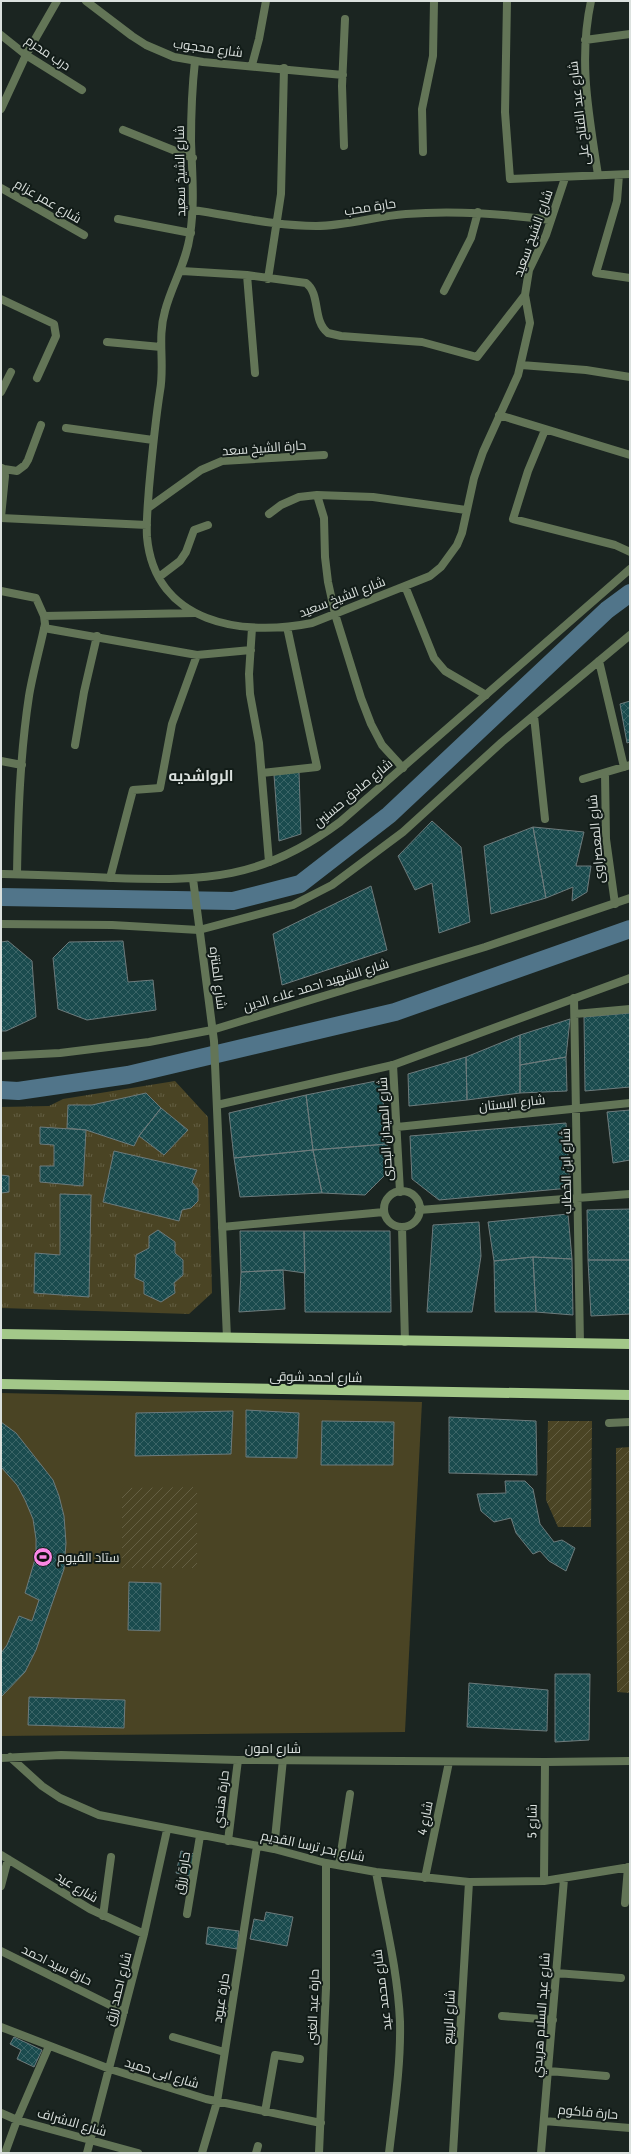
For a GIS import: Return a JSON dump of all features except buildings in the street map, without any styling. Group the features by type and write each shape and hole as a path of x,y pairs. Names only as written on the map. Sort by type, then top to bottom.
{"main road":[{"path":"1,1334 405,1342 630,1344"},
{"name":"شارع احمد شوقى","path":"1,1384 630,1395"}],"street":[{"path":"1,109 26,55 57,1"},
{"name":"شارع محجوب","path":"86,1 146,45 174,57 195,61 284,68 343,75"},
{"path":"252,65 260,39 266,1"},
{"path":"423,152 422,109 433,56 435,22 434,1"},
{"path":"507,1 505,112 510,179 566,178 630,174"},
{"name":"شارع عبد الفتاح على","path":"591,1 585,40 585,79 598,175"},
{"path":"344,146 343,75 346,19"},
{"path":"585,40 630,34"},
{"name":"درب محرم","path":"1,35 26,55 82,90"},
{"name":"شارع الشيخ سعيد","path":"195,61 191,110 193,210 191,233 182,271 165,310 160,335 163,376 153,440 147,526 150,552 159,577 171,594 195,613 208,620 252,628 287,627 312,623 430,576 450,556 462,533 474,478 483,452 499,415 513,388 521,364 530,324 525,295 529,270 551,220 566,178"},
{"path":"268,279 281,194 284,68"},
{"path":"123,130 192,158"},
{"path":"619,175 613,216 596,273 630,278"},
{"name":"شارع عمر عزام","path":"1,188 84,235"},
{"name":"حارة محب","path":"193,210 303,225 336,225 405,214 478,212 551,220"},
{"path":"444,291 471,238 478,212"},
{"path":"118,218 191,233"},
{"path":"182,271 247,275 306,283 310,286 323,329 328,333 341,336 422,342 477,357 525,295"},
{"path":"247,275 255,373"},
{"path":"1,298 54,324 56,336 37,378"},
{"path":"107,342 161,347"},
{"path":"521,364 586,370 630,377"},
{"path":"1,392 12,372"},
{"path":"499,415 630,455"},
{"path":"3,468 17,472 25,466 41,425"},
{"path":"66,428 153,440"},
{"path":"545,430 528,471 513,519 615,545 630,552"},
{"name":"حارة الشيخ سعد","path":"148,508 201,470 222,461 324,455"},
{"path":"3,468 6,476 1,518 147,526"},
{"path":"268,514 281,505 299,497 316,495 373,497 466,510"},
{"path":"316,495 324,518 325,557 335,614 371,724 382,745 403,768"},
{"path":"159,577 180,561 186,552 194,530 208,525"},
{"name":"شارع صادق حسنين","path":"1,874 193,879 229,874 269,862 298,850 320,837 340,822 630,569"},
{"path":"405,586 434,658 445,671 486,695"},
{"path":"1,591 36,598 44,616 44,628 29,694 22,765 17,874"},
{"path":"44,616 195,613"},
{"path":"262,773 317,767 287,627"},
{"path":"44,628 98,636 197,655 251,650"},
{"path":"252,628 250,694 262,773 269,862"},
{"path":"1,924 112,925 199,930 293,905 332,885 404,832 534,716 630,635"},
{"path":"75,745 84,692 98,636"},
{"path":"110,878 133,790 160,788 172,724 197,655"},
{"path":"583,779 627,766 598,661"},
{"path":"534,716 545,820"},
{"path":"1,761 22,765"},
{"name":"شارع المعصراوى","path":"605,773 606,839 615,904"},
{"name":"شارع المنتزه","path":"193,879 214,1042 227,1338"},
{"name":"شارع الشهيد احمد علاء الدين","path":"1,1056 60,1053 149,1042 212,1030 485,947 630,898"},
{"path":"217,1105 393,1065 630,978"},
{"name":"شارع ابن الخطاب","path":"574,998 580,1344"},
{"path":"575,1014 630,1008"},
{"name":"شارع الميدان البحرى","path":"393,1065 400,1192"},
{"name":"شارع البستان","path":"397,1127 630,1103"},
{"path":"400,1192 406,1192 416,1199 419,1210 416,1220 407,1226 402,1227 392,1224 385,1217 384,1212 386,1200 390,1196 400,1192"},
{"path":"419,1210 630,1194"},
{"path":"222,1227 384,1212"},
{"path":"402,1227 405,1342"},
{"path":"609,1423 630,1422"},
{"name":"شارع امون","path":"1,1758 61,1755 238,1760 283,1759 449,1762 630,1761"},
{"name":"شارع بحر ترسا القديم","path":"10,1758 42,1786 79,1808 120,1821 274,1849 326,1863 376,1872 469,1882 544,1881 564,1879 629,1867"},
{"path":"274,1849 283,1759"},
{"name":"حارة هندي","path":"228,1841 238,1760"},
{"name":"شارع 4","path":"425,1878 449,1762"},
{"name":"شارع 5","path":"544,1881 545,1762"},
{"path":"339,1865 350,1794"},
{"name":"شارع احمد رزق","path":"87,2153 144,1934 167,1830"},
{"name":"حارة رزق","path":"187,1914 200,1836"},
{"name":"حارة عبود","path":"202,2153 217,2102 257,1846"},
{"path":"1,1886 5,1857"},
{"name":"شارع عيد","path":"5,1857 103,1916 144,1934"},
{"path":"103,1916 111,1857"},
{"name":"حارة عبد الغنى","path":"319,2153 326,1988 326,1863"},
{"path":"626,1903 629,1867"},
{"name":"شارع محمد عيد","path":"376,1872 395,1978 400,2021 399,2065 389,2153"},
{"name":"شارع عبد السلام هريدي","path":"541,2153 564,1879"},
{"name":"شارع الربيع","path":"453,2153 469,1882"},
{"name":"حارة سيد احمد","path":"1,1951 124,2012"},
{"path":"556,1973 621,1978"},
{"path":"502,2016 553,2020"},
{"name":"شارع ابى حميد","path":"1,2027 110,2069 217,2102 321,2124"},
{"path":"173,2037 224,2052"},
{"path":"5,2153 48,2046"},
{"path":"265,2112 275,2055 300,2059"},
{"path":"549,2071 606,2076"},
{"name":"شارع الاشراف","path":"1,2113 17,2120 138,2153"},
{"name":"حارة فاكوم","path":"544,2121 630,2128"}],"green space":[{"path":"175,1081 208,1117 212,1293 189,1314 1,1308 1,1107 49,1106 63,1099"},
{"path":"1,1393 422,1402 405,1732 1,1736"},
{"path":"548,1421 592,1421 591,1527 558,1527 546,1500"},
{"path":"630,1447 630,1693 617,1692 616,1448"},
{"path":"197,1487 197,1568 122,1568 122,1488"}],"waterway":[{"path":"1,897 233,901 300,884 389,815 607,610 630,593"},
{"path":"1,1090 18,1091 128,1075 395,1012 630,929"}],"place":[{"name":"ستاد الفيوم","path":"43,1557"}],"district":[{"name":"الرواشديه","path":"201,776"}]}
